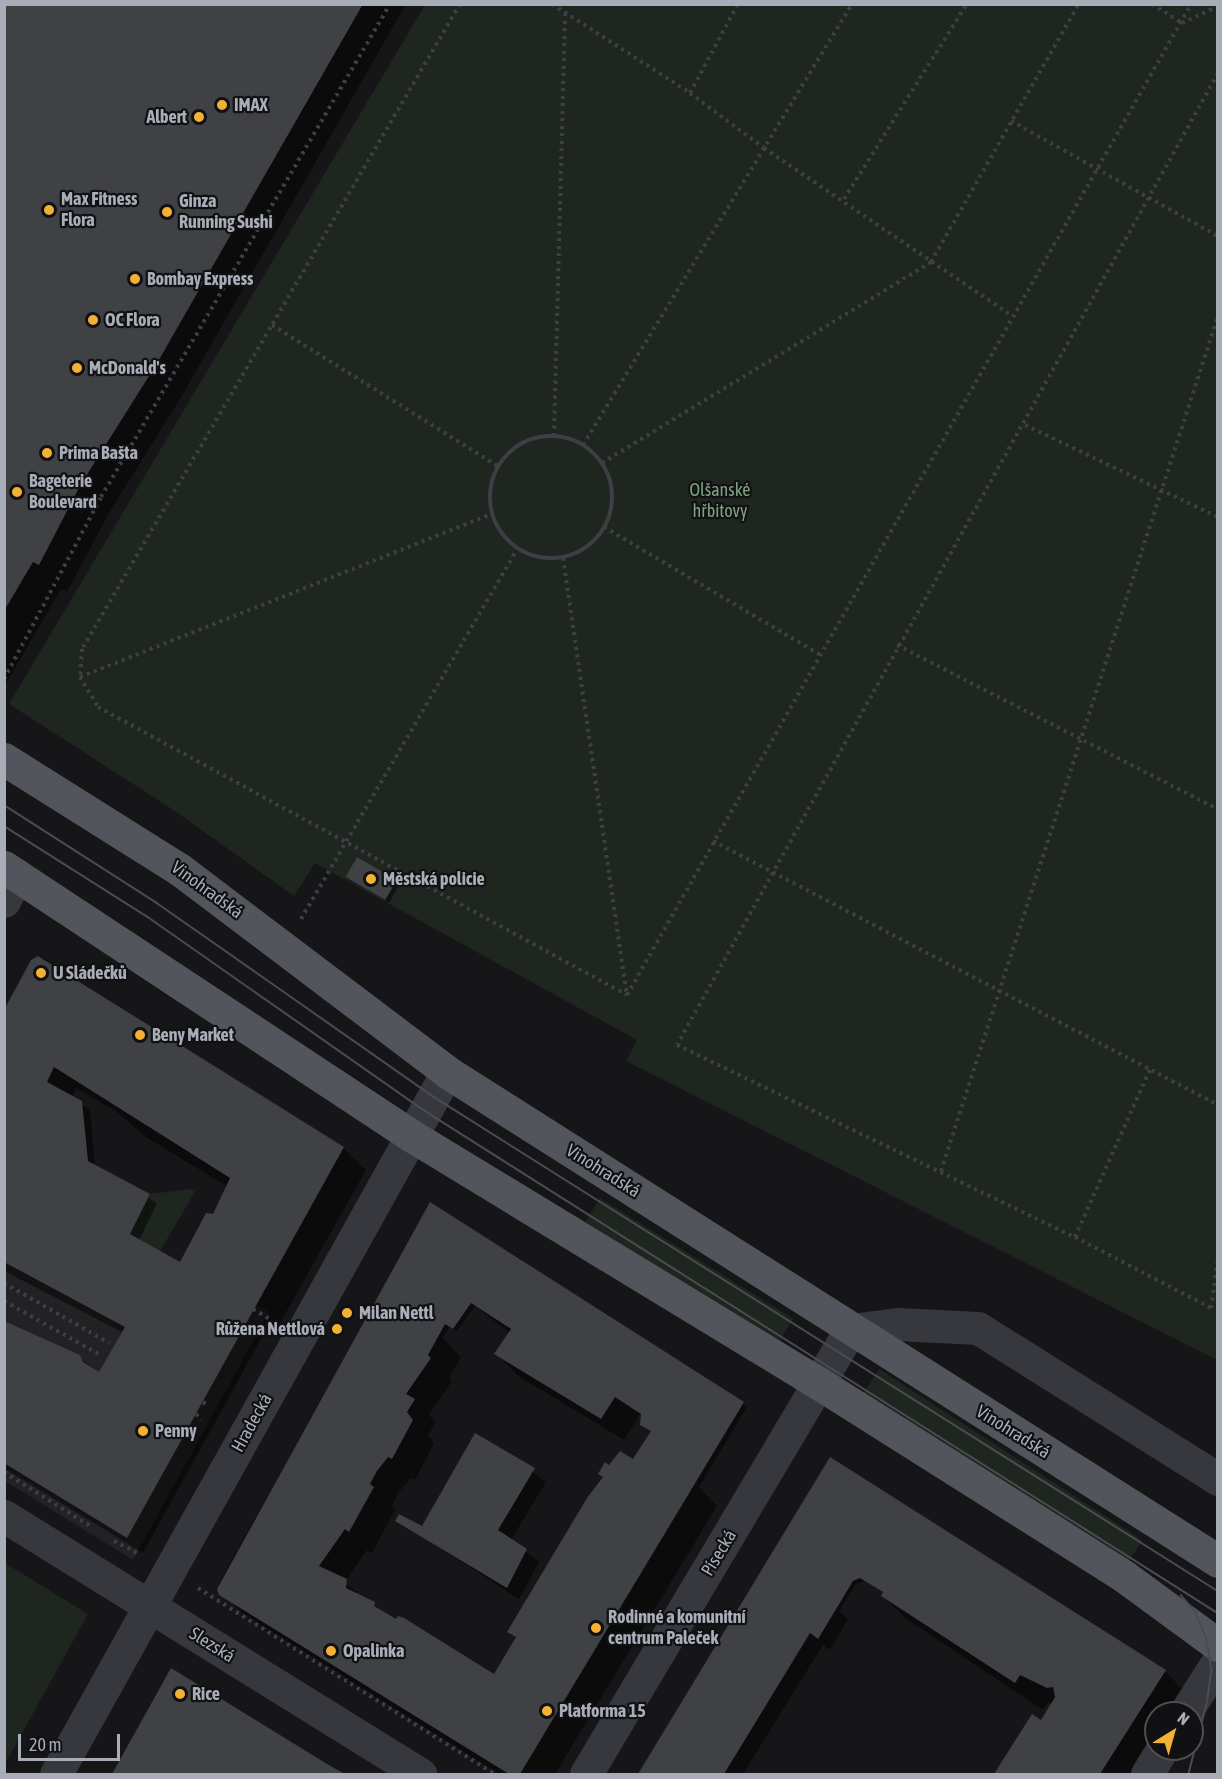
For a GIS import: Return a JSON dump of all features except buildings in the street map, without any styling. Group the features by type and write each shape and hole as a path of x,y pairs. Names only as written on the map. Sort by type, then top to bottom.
{"main road":[{"name":"Vinohradská","path":"4,759 179,869 447,1072 850,1330 1218,1561"},
{"path":"9,881 412,1136 820,1384 1125,1577 1216,1658"}],"street":[{"name":"Hradecká","path":"56,1774 447,1072"},
{"path":"850,1330 898,1324 978,1328 1218,1479"},
{"name":"Písecká","path":"586,1774 820,1384 850,1330"},
{"name":"Slezská","path":"4,1516 420,1774"},
{"path":"1192,1701 1216,1658"},
{"path":"1147,1774 1155,1761"}],"path":[{"path":"4,679 101,497 390,4"},
{"path":"460,4 82,650 80,676 98,707 348,841 627,995"},
{"path":"552,4 690,93 764,148 844,199 931,262 1012,316"},
{"path":"690,93 738,4"},
{"path":"583,445 852,4"},
{"path":"844,199 967,4"},
{"path":"602,463 931,262 1079,4"},
{"path":"1152,4 1182,23"},
{"path":"627,995 713,841 822,656 1095,169 1191,4"},
{"path":"1182,23 1218,6"},
{"path":"554,436 566,14"},
{"path":"1218,73 1025,425 897,645 677,1046 941,1171 1211,1308 1218,1258"},
{"path":"1011,121 1149,200 1218,236"},
{"path":"941,1171 1083,742 1218,316"},
{"path":"272,326 498,465"},
{"path":"1025,425 1218,517"},
{"path":"554,436 583,445 602,463 612,495 604,527 580,552 563,558 532,556 506,540 492,514 490,489 498,465 522,442 554,436"},
{"path":"80,676 492,514"},
{"path":"604,527 822,656"},
{"path":"299,920 348,841 518,549"},
{"path":"563,558 627,995"},
{"path":"897,645 1218,809"},
{"path":"713,841 770,874 1218,1106"},
{"path":"1075,1237 1150,1069"},
{"path":"20,1183 135,1242"},
{"path":"4,1283 110,1343"},
{"path":"4,1301 102,1356"},
{"path":"4,1341 25,1350"},
{"path":"203,1402 209,1406"},
{"path":"196,1414 202,1419"},
{"path":"4,1472 95,1529"},
{"path":"105,1535 169,1571 495,1774"}],"shaded area":[{"path":"4,1155 130,1234 269,1312 133,1560 5,1481"}],"green space":[{"name":"Olšanské hřbitovy","path":"425,5 1217,5 1217,1360 626,1061 637,1040 315,863 294,896 172,809 9,704","holes":["357,857 397,880 386,900 345,878"]},
{"path":"191,1189 195,1192 160,1251 130,1234 150,1194"},
{"path":"600,1198 793,1319 779,1343 585,1222"},
{"path":"879,1369 1142,1540 1125,1567 862,1396"},
{"path":"5,1563 88,1614 5,1764"}],"tram line":[{"path":"4,805 157,903 434,1097 1218,1591"},
{"path":"4,826 148,917 425,1111 1218,1613"},
{"path":"1181,1595 1196,1613 1206,1636 1212,1670 1208,1700 1189,1774"}],"place":[{"name":"IMAX","path":"222,105"},
{"name":"Albert","path":"199,117"},
{"name":"Max Fitness Flora","path":"49,210"},
{"name":"Ginza Running Sushi","path":"167,212"},
{"name":"Bombay Express","path":"135,279"},
{"name":"OC Flora","path":"93,320"},
{"name":"McDonald's","path":"77,368"},
{"name":"Prima Bašta","path":"47,453"},
{"name":"Bageterie Boulevard","path":"17,492"},
{"name":"Městská policie","path":"371,879"},
{"name":"U Sládečků","path":"41,973"},
{"name":"Beny Market","path":"140,1035"},
{"name":"Milan Nettl","path":"347,1313"},
{"name":"Růžena Nettlová","path":"337,1329"},
{"name":"Penny","path":"143,1431"},
{"name":"Rodinné a komunitní centrum Paleček","path":"596,1628"},
{"name":"Opalinka","path":"331,1651"},
{"name":"Rice","path":"180,1694"},
{"name":"Platforma 15","path":"547,1711"}]}
